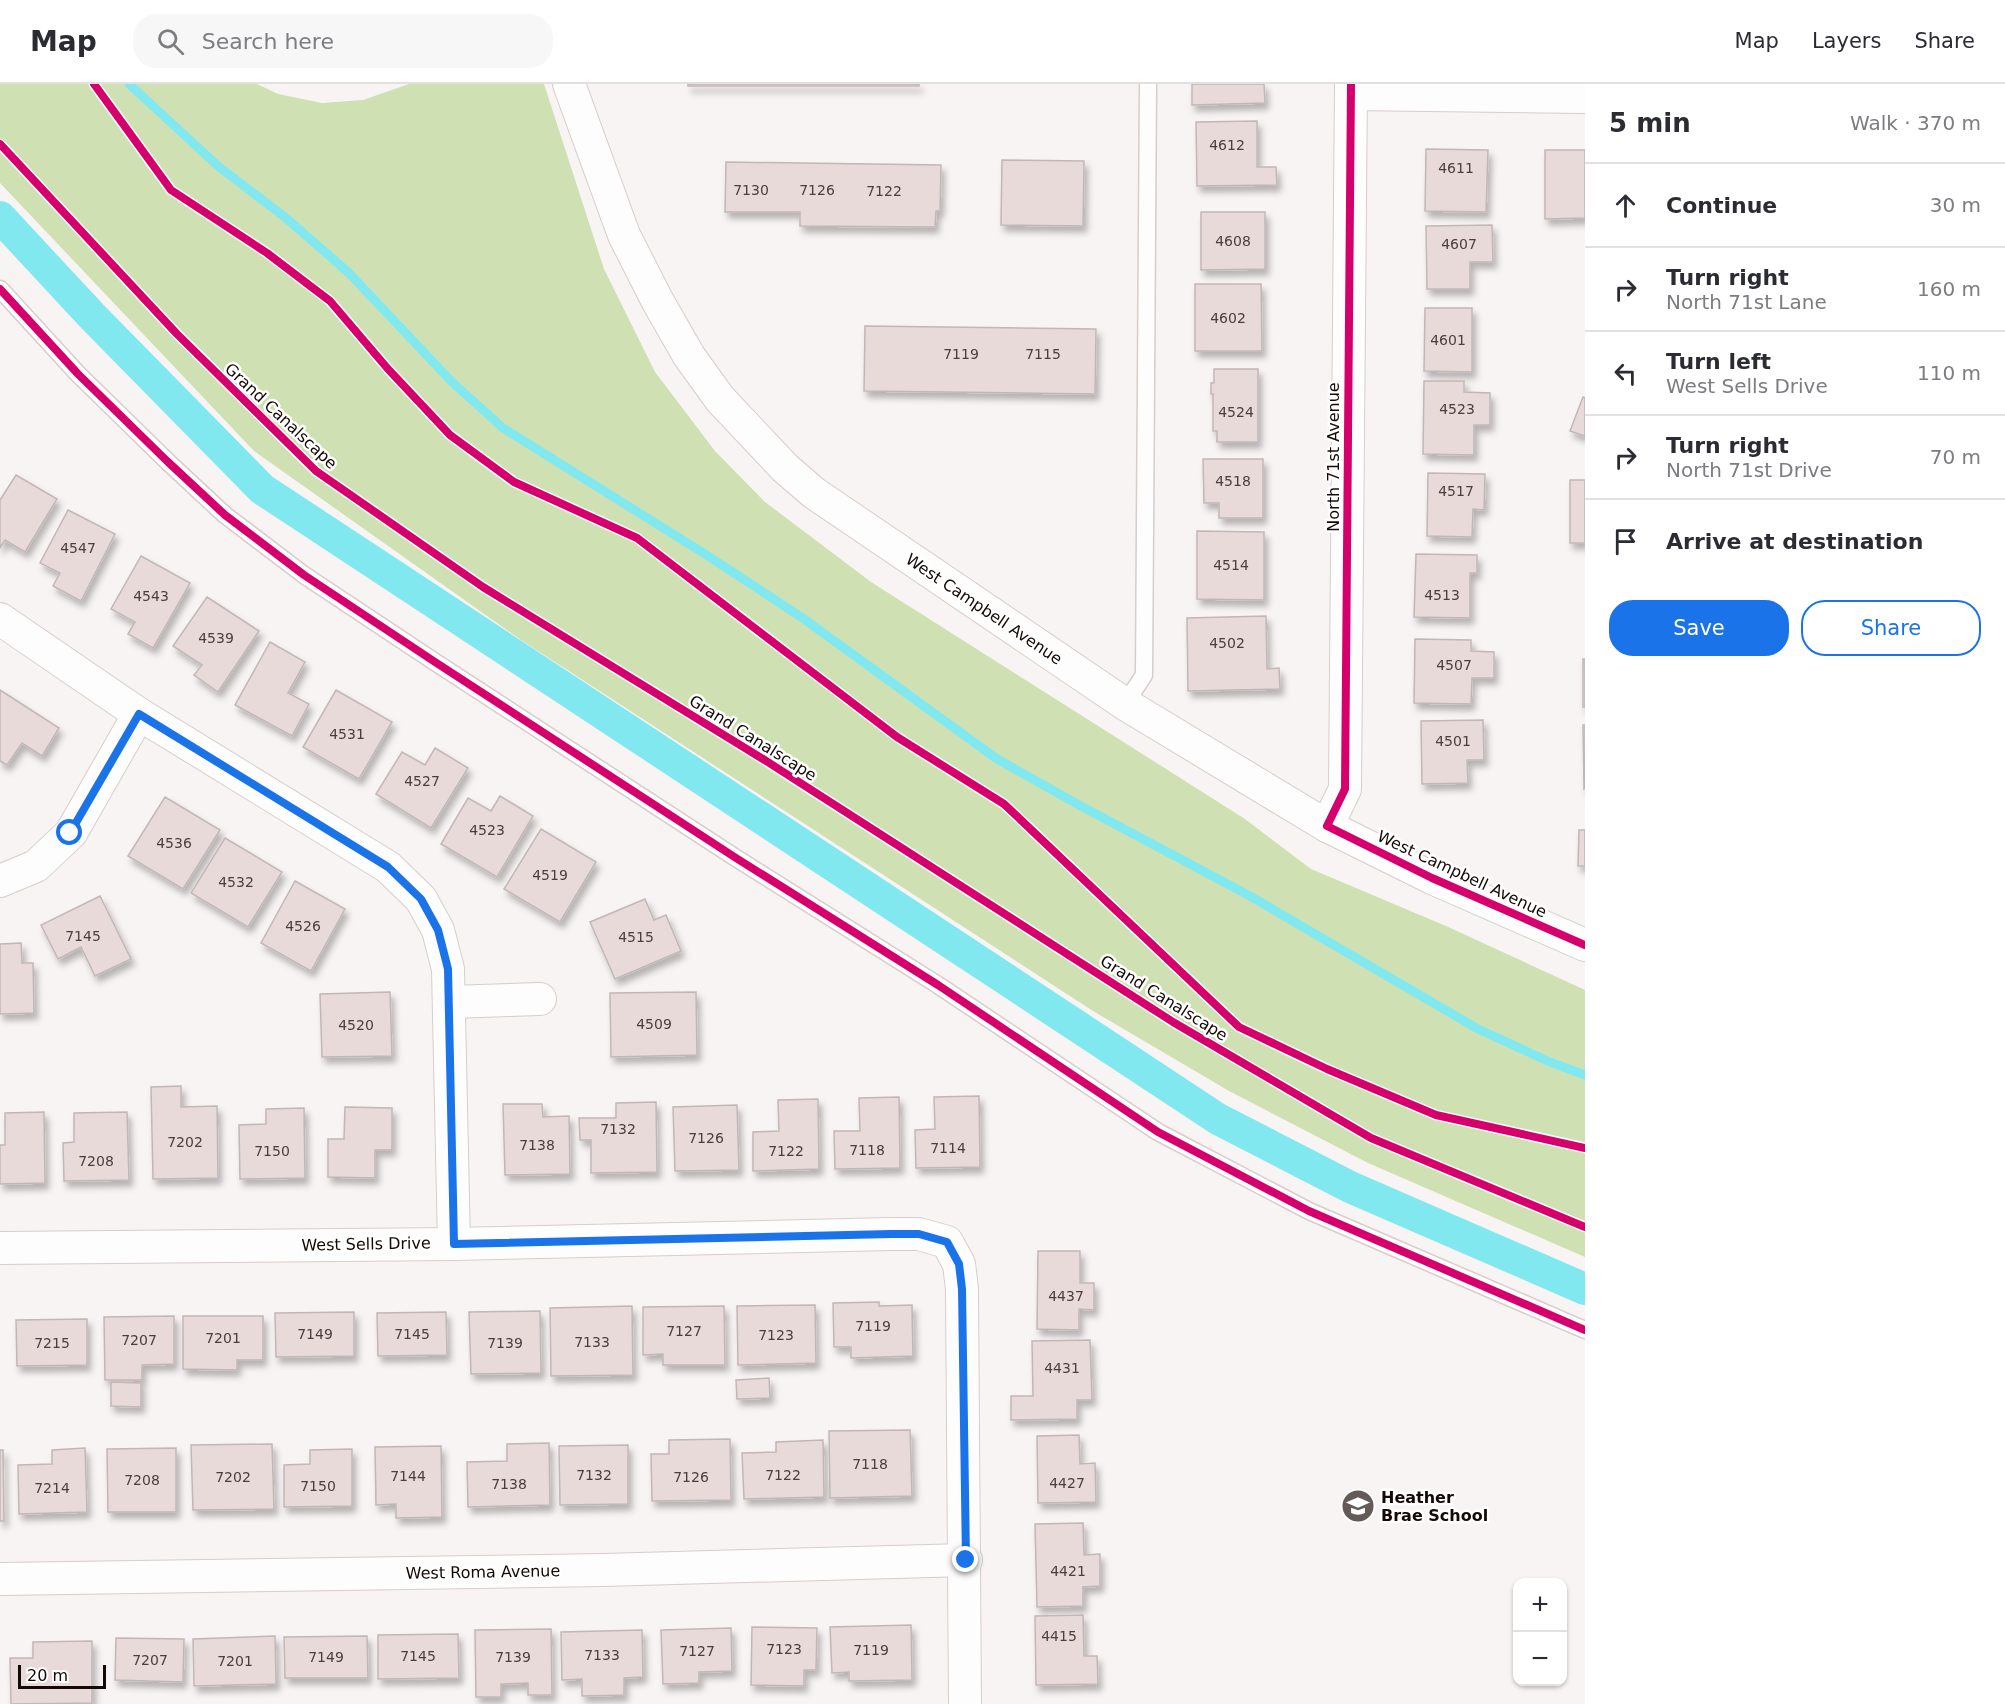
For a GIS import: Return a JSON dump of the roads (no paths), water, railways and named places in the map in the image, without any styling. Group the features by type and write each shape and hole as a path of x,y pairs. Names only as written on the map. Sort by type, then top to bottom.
{"street":[{"name":"West Campbell Avenue","path":"569,84 624,235 689,356 720,399 785,468 814,493 1125,704 1328,826 1432,878 1585,945"},
{"path":"1351,89 1585,97"},
{"name":"North 71st Avenue","path":"1328,826 1345,789 1351,89"},
{"path":"0,619 139,714 388,867 421,899 438,930 448,969 454,1244"},
{"path":"0,881 36,866 70,833 139,714"},
{"path":"450,1002 540,999"},
{"name":"West Sells Drive","path":"0,1248 454,1244 891,1234 919,1234 947,1242 959,1264 962,1289 966,1560"},
{"path":"965,1704 966,1560"},
{"name":"West Roma Avenue","path":"0,1579 591,1570 966,1560"}],"lane":[{"path":"1125,704 1144,675 1148,84"},
{"path":"0,289 78,374 225,514 304,574 435,662 746,865 938,985 1158,1132 1309,1211 1585,1330"}],"waterway":[{"path":"129,84 218,166 286,218 349,273 451,381 503,428 705,554 804,619 997,759 1250,896 1478,1029 1550,1062 1585,1075"},
{"path":"0,217 92,316 262,489 1218,1119 1350,1187 1585,1289"}],"place":[{"name":"Heather Brae School","path":"1358,1506"}]}
